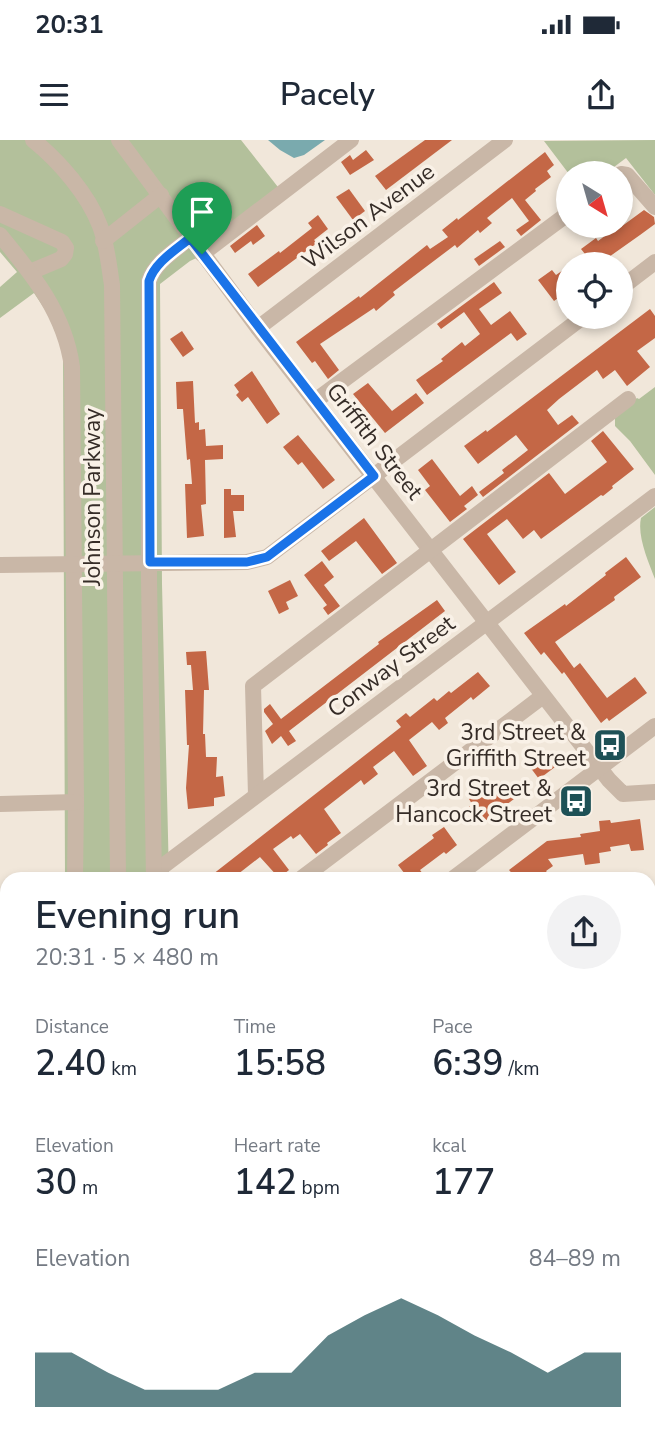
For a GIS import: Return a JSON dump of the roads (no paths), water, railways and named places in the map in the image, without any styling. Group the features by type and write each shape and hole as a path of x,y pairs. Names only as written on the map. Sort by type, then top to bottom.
{"street":[{"name":"Johnson Parkway","path":"33,140 75,185 100,226 112,285 118,872"},
{"name":"Griffith Street","path":"119,140 258,328 615,789 623,794 655,792"},
{"path":"202,254 351,140"},
{"name":"Wilson Avenue","path":"258,328 505,140"},
{"path":"634,183 655,207"},
{"path":"103,241 160,195"},
{"path":"0,214 62,242 66,248 61,259 30,272"},
{"path":"315,401 556,223"},
{"name":"Johnson Parkway","path":"0,235 30,272 57,315 69,346 72,367 75,872"},
{"path":"155,872 149,281 159,264 190,238"},
{"path":"633,279 655,262"},
{"path":"0,565 247,562 267,557 567,329"},
{"path":"256,795 253,686 628,400"},
{"name":"Conway Street","path":"159,872 256,795 655,496"},
{"path":"310,872 543,696"},
{"path":"462,872 655,726"},
{"path":"0,804 76,802"}],"water":[{"path":"268,140 325,140 304,155 294,158"}],"place":[{"name":"3rd Street & Griffith Street","path":"610,745"},
{"name":"3rd Street & Hancock Street","path":"576,801"}]}
